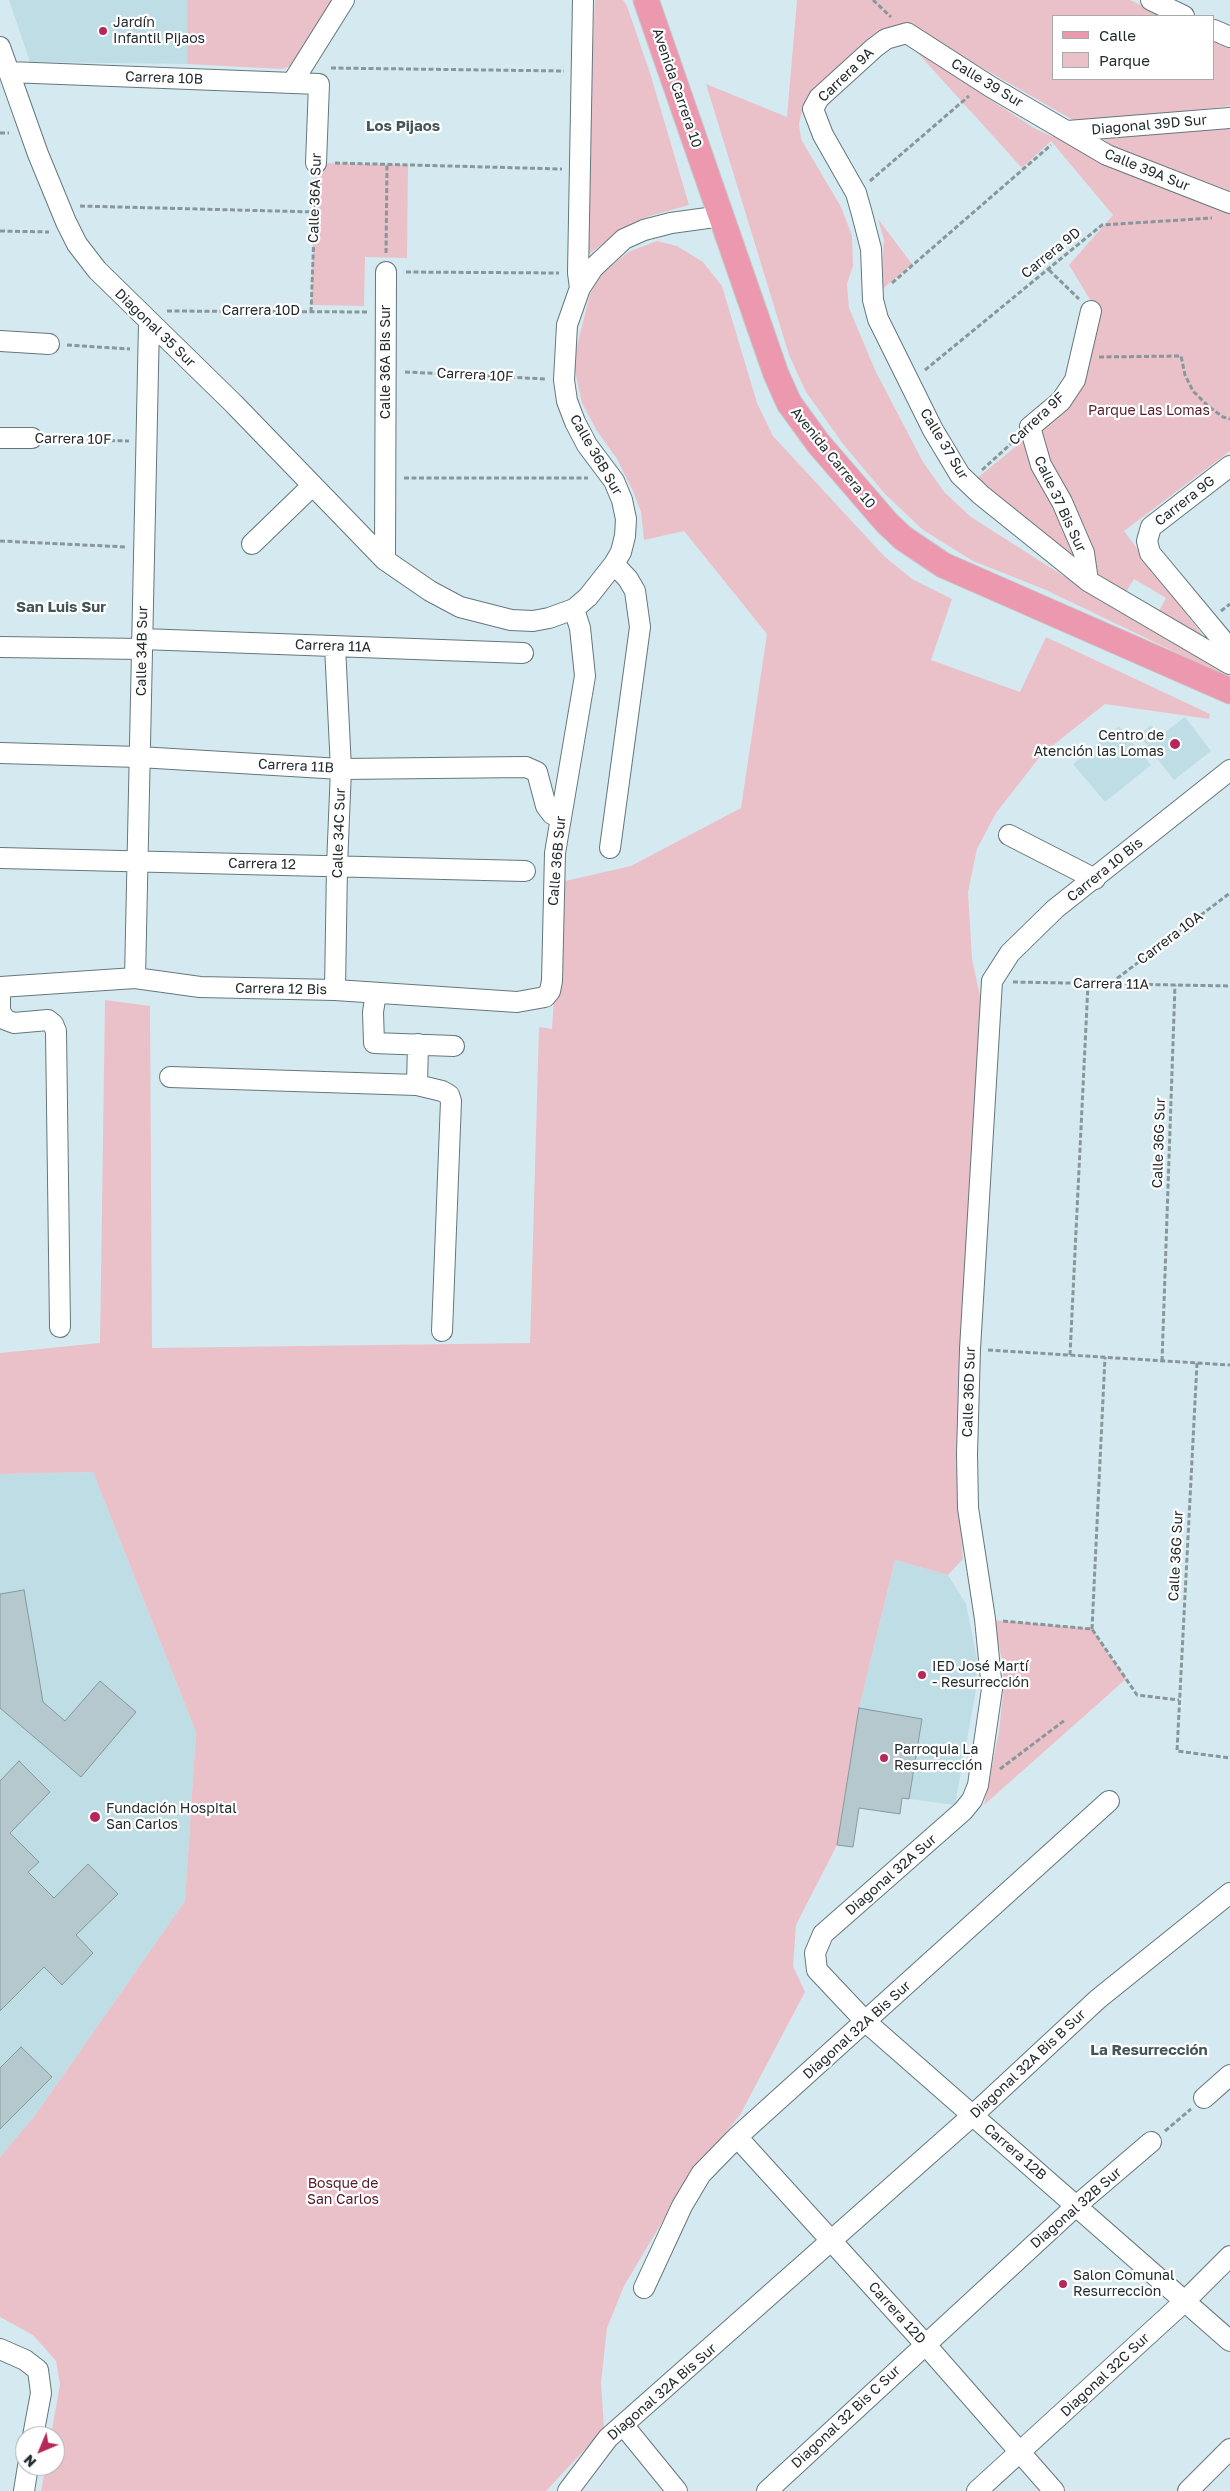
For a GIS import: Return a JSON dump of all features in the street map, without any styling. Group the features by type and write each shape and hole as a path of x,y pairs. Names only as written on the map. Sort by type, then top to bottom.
{"main road":[{"name":"Avenida Carrera 10","path":"646,0 776,374 789,403 818,443 887,523 903,538 943,565 975,581 1230,691"}],"street":[{"path":"297,75 344,0"},
{"name":"Calle 36B Sur","path":"552,981 553,873 560,818 585,676 580,628 574,609 588,597 621,552 626,519 622,500 611,478 587,445 575,422 567,401 564,380 567,325 579,281 579,169 583,0"},
{"path":"1151,0 1182,15"},
{"path":"1215,30 1230,37"},
{"name":"Calle 39 Sur","path":"907,33 985,83 1068,131"},
{"name":"Carrera 9A","path":"823,135 813,109 819,98 886,39 907,33"},
{"name":"Diagonal 35 Sur","path":"0,47 58,205 77,244 97,270 234,404 385,560 430,591 460,608 486,616 533,621 549,618 574,609"},
{"name":"Carrera 10B","path":"9,72 297,75 319,84"},
{"name":"Calle 36A Sur","path":"316,163 319,84"},
{"name":"Diagonal 39D Sur","path":"1068,131 1230,118"},
{"name":"Calle 39A Sur","path":"1068,131 1092,147 1119,161 1226,210"},
{"name":"Calle 37 Sur","path":"823,135 856,193 870,242 872,300 878,319 908,382 949,458 967,483 1088,581 1230,664"},
{"path":"579,281 624,239 644,230 671,223 722,216"},
{"name":"Calle 36A Bis Sur","path":"385,560 386,272"},
{"name":"Carrera 9F","path":"1030,427 1061,401 1075,380 1091,311"},
{"name":"Calle 34B Sur","path":"135,978 148,350 143,317"},
{"path":"0,341 48,344"},
{"name":"Calle 37 Bis Sur","path":"1030,427 1042,465 1062,502 1084,553 1088,581"},
{"name":"Carrera 10F","path":"0,438 32,438"},
{"name":"Carrera 9G","path":"1230,466 1151,527 1147,541 1150,553 1230,650"},
{"path":"252,544 312,486"},
{"path":"610,848 640,627 635,592 628,579 614,564"},
{"name":"Carrera 11A","path":"0,647 142,644 335,646 523,653"},
{"name":"Calle 34C Sur","path":"335,646 342,769 337,866 335,990"},
{"name":"Carrera 11B","path":"0,753 140,757 342,769 533,768 540,780 546,806 552,814 560,818"},
{"name":"Carrera 10 Bis","path":"992,981 1000,967 1027,935 1055,909 1230,770"},
{"path":"1009,835 1095,879"},
{"name":"Carrera 12","path":"0,858 525,871"},
{"name":"Carrera 12 Bis","path":"0,987 135,978 200,987 335,990 517,1002 545,997 550,991 552,981"},
{"name":"Calle 36D Sur","path":"975,1793 992,1689 985,1619 968,1508 970,1349 992,981"},
{"path":"376,993 372,1012 374,1043 454,1046"},
{"path":"0,996 0,1012 6,1020 14,1023 48,1020 53,1024 56,1031 60,1327"},
{"path":"417,1085 418,1044"},
{"path":"170,1077 417,1085 442,1091 449,1095 451,1101 442,1331"},
{"name":"Diagonal 32A Sur","path":"815,1953 823,1934 963,1811 975,1793"},
{"name":"Diagonal 32A Bis Sur","path":"644,2288 682,2206 702,2174 737,2137 1109,1801"},
{"name":"Diagonal 32A Bis B Sur","path":"832,2242 1098,1999 1230,1893"},
{"name":"Carrera 12B","path":"815,1953 817,1970 866,2022 1230,2341"},
{"path":"1204,2098 1230,2075"},
{"name":"Carrera 12D","path":"737,2137 925,2344 1054,2491"},
{"name":"Diagonal 32B Sur","path":"925,2344 1076,2206 1151,2142"},
{"name":"Diagonal 32A Bis Sur","path":"568,2491 608,2438 624,2426 832,2242"},
{"name":"Diagonal 32C Sur","path":"978,2491 1186,2301 1230,2256"},
{"name":"Diagonal 32 Bis C Sur","path":"768,2491 925,2344"},
{"path":"0,2349 25,2360 38,2370 41,2393 35,2426"},
{"path":"624,2426 677,2491"},
{"path":"1188,2491 1230,2449"},
{"path":"24,2491 26,2476"}],"path":[{"path":"297,75 582,71"},
{"path":"856,193 985,83"},
{"path":"872,300 1068,131"},
{"path":"316,163 579,169"},
{"name":"Calle 36A Sur","path":"311,312 316,163"},
{"path":"387,164 386,272 579,281"},
{"path":"58,205 315,212"},
{"name":"Carrera 9D","path":"908,382 1102,226 1226,210"},
{"path":"0,231 71,232"},
{"path":"1049,270 1091,311"},
{"name":"Carrera 10D","path":"143,317 311,312 386,312"},
{"path":"48,344 148,350"},
{"path":"1081,358 1181,356 1185,375 1193,391 1208,406 1224,417 1230,418"},
{"name":"Carrera 10F","path":"387,371 564,380"},
{"name":"Carrera 9F","path":"967,483 1030,427"},
{"name":"Carrera 10F","path":"32,438 146,441"},
{"path":"386,478 611,478"},
{"path":"0,541 144,548"},
{"name":"Carrera 10A","path":"1111,984 1230,893"},
{"name":"Carrera 11A","path":"992,981 1230,986"},
{"path":"1070,1355 1088,984"},
{"name":"Calle 36G Sur","path":"1162,1361 1176,985"},
{"path":"970,1349 1230,1365"},
{"path":"1105,1358 1092,1629 1137,1695 1180,1700"},
{"name":"Calle 36G Sur","path":"1198,1363 1177,1751 1230,1758"},
{"path":"985,1619 1092,1629"},
{"path":"975,1793 1065,1720"},
{"path":"1151,2142 1204,2098"}],"shaded area":[{"name":"Jardín Infantil Pijaos","path":"9,0 187,0 187,64 30,62"},
{"name":"Centro de Atención las Lomas","path":"1185,717 1211,751 1174,780 1139,735 1151,725 1160,736"},
{"path":"1119,726 1151,765 1105,802 1073,764"},
{"name":"Fundación Hospital San Carlos","path":"93,1472 196,1732 185,1901 36,2114 0,2157 0,1474"},
{"name":"IED José Martí - Resurrección","path":"895,1560 948,1575 966,1604 977,1659 976,1690 955,1805 909,1799 922,1719 859,1708"}],"green space":[{"path":"187,0 335,0 291,66 282,69 187,64"},
{"path":"595,0 623,0 627,6 650,73 689,205 650,216 619,231 583,259"},
{"path":"797,0 1130,0 1161,15 1052,15 1052,80 1215,80 1215,40 1230,48 1230,106 1080,124 939,43 878,33 813,90 803,106 799,124 801,139 841,207 852,236 853,266 847,284 849,308 875,370 923,462 945,493 971,517 1062,575 1230,671 1227,677 1046,590 973,561 923,530 885,494 843,444 806,392 789,355 706,84 787,117"},
{"name":"Parque Las Lomas","path":"916,51 1034,128 1051,136 1068,140 1099,162 1230,212 1230,451 1124,531 1203,636 1159,611 1166,598 1134,579 1125,594 1013,511 976,479 1036,430 1082,367 1097,311 1069,265 1113,215 1051,141 1022,168"},
{"path":"1230,127 1230,191 1133,157 1110,145 1100,135"},
{"path":"316,163 408,165 407,258 365,257 364,306 311,305"},
{"path":"878,219 912,264 880,291 884,240"},
{"name":"Bosque de San Carlos","path":"657,241 677,246 703,262 722,286 757,403 773,436 884,556 912,579 952,599 931,660 1020,692 1046,637 1210,714 1209,719 1105,704 1042,754 996,813 977,849 968,892 972,959 980,996 956,1461 963,1559 948,1575 895,1560 859,1708 837,1845 796,1925 793,1966 805,1992 740,2115 689,2177 624,2286 607,2328 601,2383 604,2429 546,2491 41,2491 44,2476 65,2476 65,2426 53,2426 60,2384 56,2361 33,2335 0,2317 0,2157 36,2114 185,1901 196,1732 93,1472 0,1474 0,1353 100,1343 105,1000 150,1006 152,1348 530,1343 539,1027 552,1029 561,882 631,866 741,808 767,634 684,531 644,540 641,512 633,491 617,459 597,431 582,403 573,362 590,294 602,274 628,252"},
{"path":"993,1620 1092,1629 1126,1679 984,1805 999,1732 1003,1693 1003,1664"}],"building":[{"path":"24,1590 43,1702 65,1721 100,1681 136,1712 81,1777 0,1708 0,1594"},
{"name":"Parroquia La Resurrección","path":"859,1708 922,1719 909,1799 902,1798 900,1814 859,1808 853,1847 837,1845"},
{"path":"19,1761 50,1792 10,1833 39,1862 28,1872 54,1898 88,1864 118,1894 76,1935 93,1953 62,1985 44,1967 0,2011 0,1781"},
{"path":"21,2047 52,2077 0,2129 0,2068"}],"place":[{"name":"Jardín Infantil Pijaos","path":"103,31"},
{"name":"Centro de Atención las Lomas","path":"1175,744"},
{"name":"IED José Martí - Resurrección","path":"922,1675"},
{"name":"Parroquia La Resurrección","path":"884,1758"},
{"name":"Fundación Hospital San Carlos","path":"95,1817"},
{"name":"Salon Comunal Resurreccion","path":"1063,2284"}],"district":[{"name":"Los Pijaos","path":"403,126"},
{"name":"San Luis Sur","path":"61,607"},
{"name":"La Resurrección","path":"1149,2050"}]}
